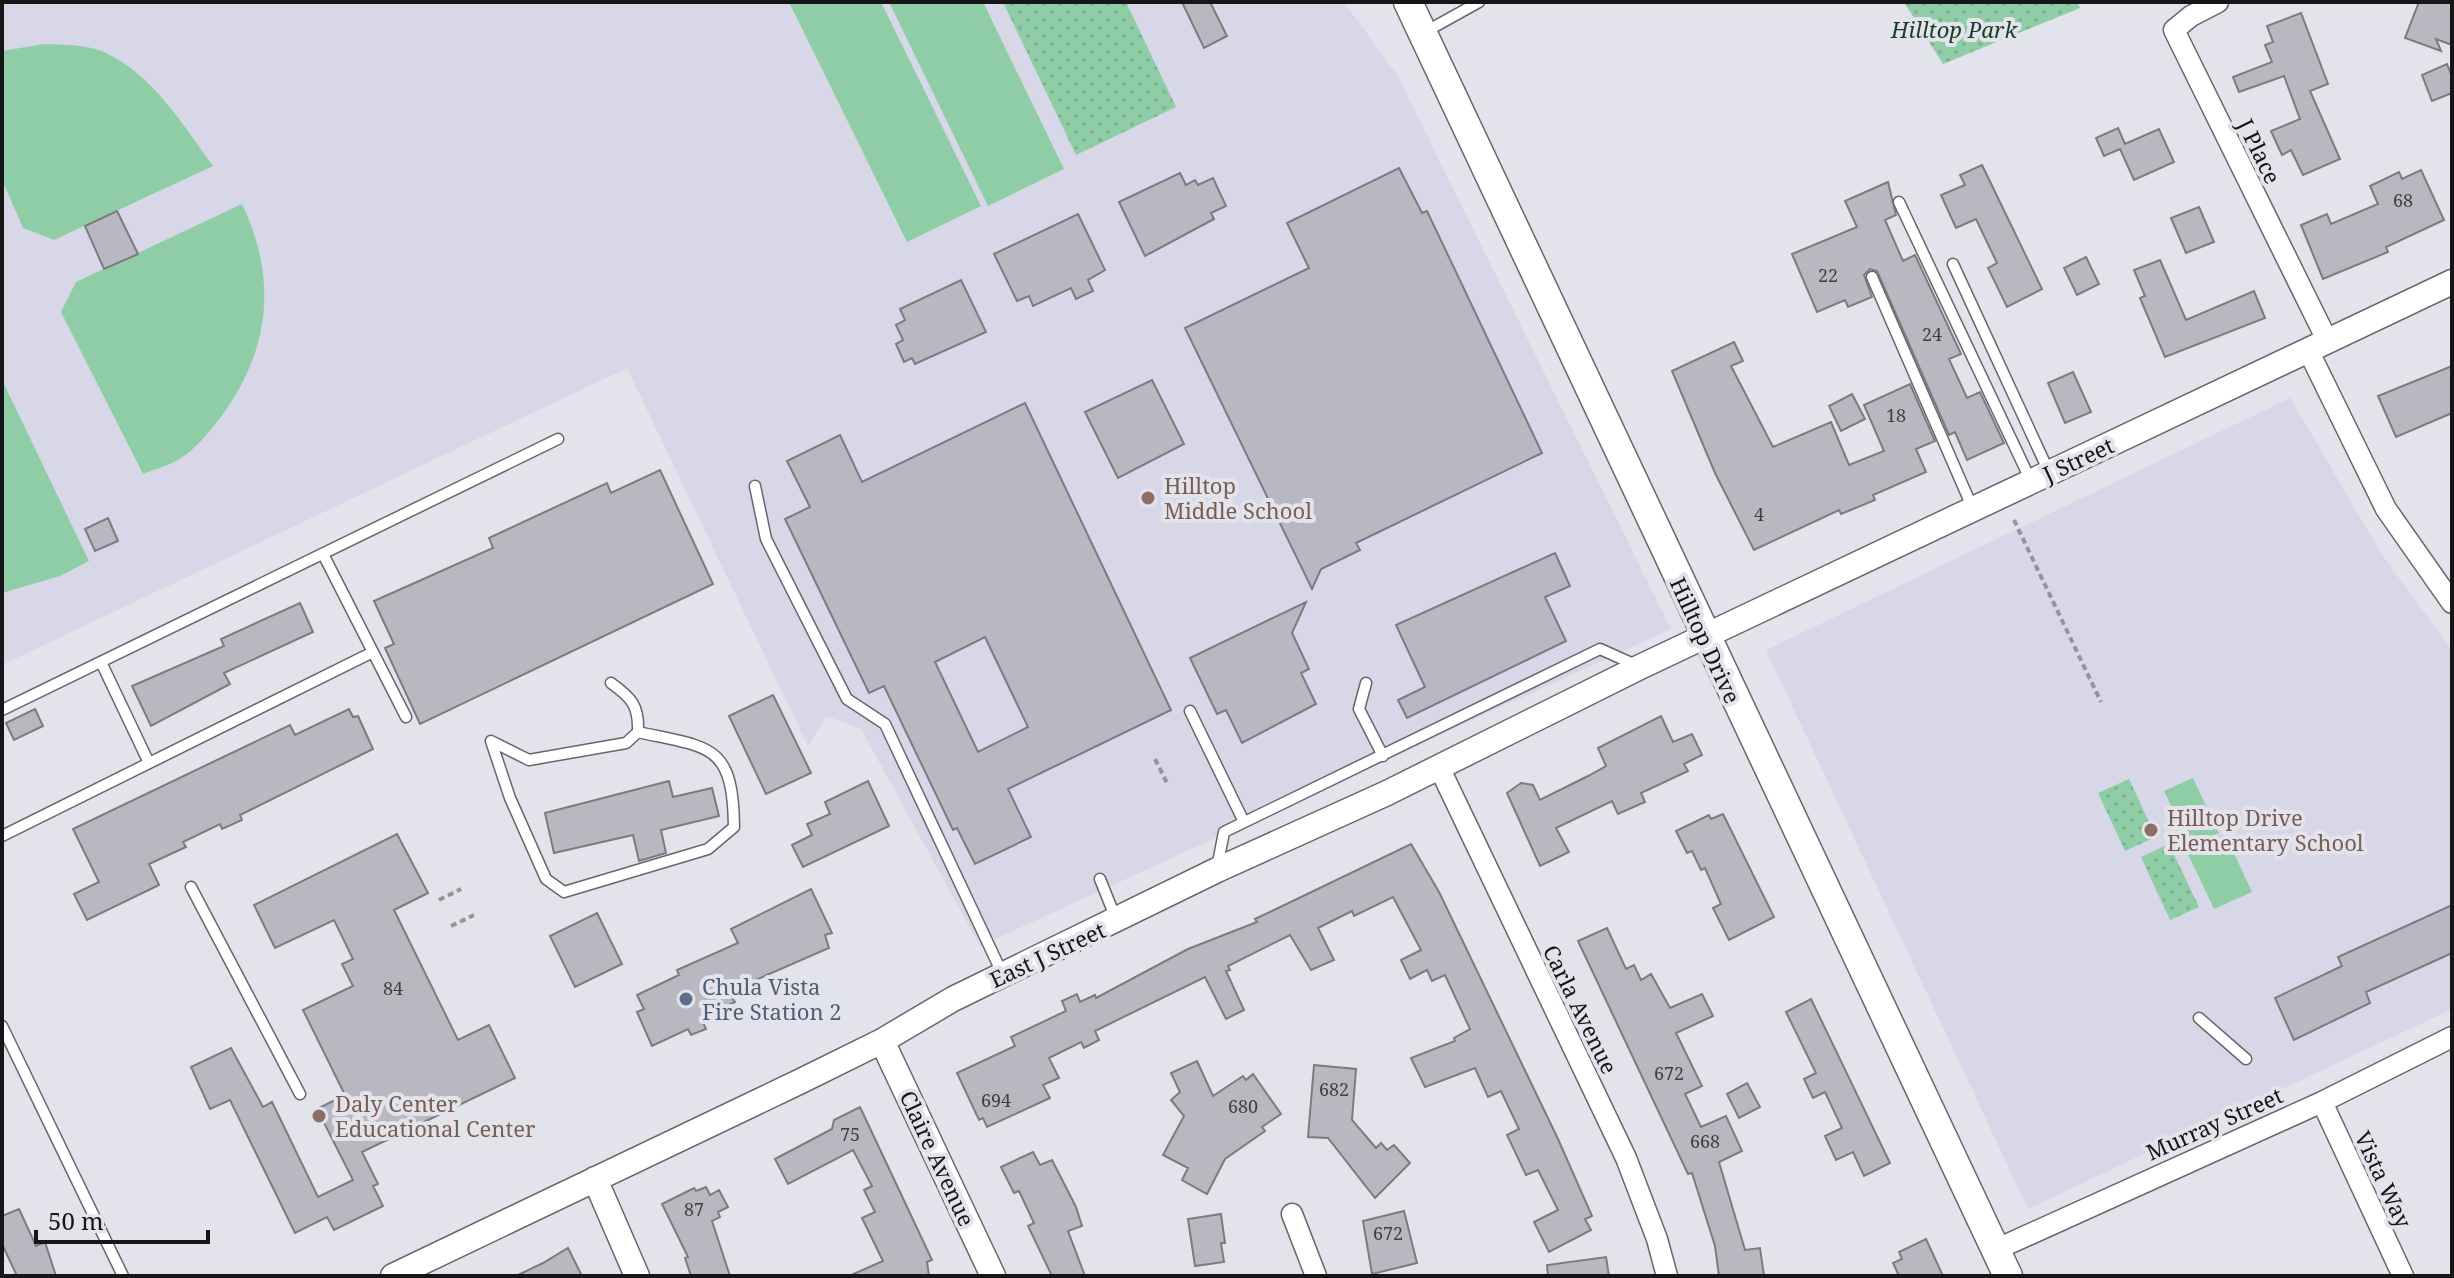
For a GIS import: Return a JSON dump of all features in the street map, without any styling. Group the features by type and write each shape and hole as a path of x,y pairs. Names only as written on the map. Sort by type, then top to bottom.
{"main road":[{"name":"Hilltop Drive","path":"1408,2 2008,1276"}],"street":[{"name":"J Place","path":"2218,2 2174,30 2318,345"},
{"name":"J Street","path":"1705,637 2452,282"},
{"path":"2318,345 2386,509 2408,545 2452,603"},
{"name":"East J Street","path":"393,1276 882,1041 953,999 1217,870 1439,767 1705,637"},
{"name":"Carla Avenue","path":"1439,767 1626,1158 1657,1239 1667,1276"},
{"name":"Murray Street","path":"1995,1250 2322,1102 2452,1037"},
{"name":"Claire Avenue","path":"882,1041 993,1276"},
{"name":"Vista Way","path":"2322,1102 2403,1276"},
{"path":"595,1179 637,1276"},
{"path":"1292,1214 1316,1276"}],"lane":[{"path":"1424,33 1479,2"},
{"path":"1899,202 2040,476"},
{"path":"1953,264 2040,476"},
{"path":"1872,277 1973,509"},
{"path":"2,710 558,439"},
{"path":"755,486 766,539 786,579 847,699 885,724 1003,975"},
{"path":"323,554 406,717"},
{"path":"1217,870 1224,832 1600,649 1640,667"},
{"path":"2,836 373,652"},
{"path":"101,662 149,763"},
{"path":"611,683 632,698 639,713 638,732 626,743 529,760 491,741 510,798 546,879 564,892 708,849 734,827 734,800 726,767 706,747 638,732"},
{"path":"1366,683 1359,709 1383,756"},
{"path":"1190,711 1244,822"},
{"path":"1100,879 1116,921"},
{"path":"191,887 300,1094"},
{"path":"2199,1018 2246,1059"},
{"path":"2,1026 123,1276"}],"path":[{"path":"2014,520 2101,702"},
{"path":"1155,759 1167,783"},
{"path":"439,900 461,889"},
{"path":"451,926 474,915"}],"shaded area":[{"name":"Hilltop Middle School","path":"2,2 1344,2 1397,75 1671,629 980,946 861,729 826,716 808,746 627,368 2,665"},
{"name":"Hilltop Drive Elementary School","path":"2290,398 2383,556 2452,650 2452,1009 2028,1209 1766,650"}],"green space":[{"path":"789,2 881,2 981,206 907,242"},
{"path":"889,2 983,2 1064,169 988,206"},
{"path":"1003,2 1126,2 1176,107 1076,155"},
{"name":"Hilltop Park","path":"1904,2 2078,2 2080,8 1943,64"},
{"path":"44,44 91,48 123,62 166,102 213,166 54,240 23,228 2,180 2,51"},
{"path":"242,204 261,260 264,287 259,340 250,366 221,417 196,446 174,462 143,474 61,312 76,282"},
{"path":"2,380 89,561 60,576 2,593"},
{"path":"2193,778 2219,833 2190,846 2164,791"},
{"path":"2129,779 2156,837 2125,851 2098,793"},
{"path":"2225,834 2252,892 2214,909 2187,852"},
{"path":"2169,844 2199,907 2170,920 2141,857"}],"building":[{"path":"1182,2 1210,2 1227,36 1204,48"},
{"path":"2419,2 2452,2 2452,45 2436,39 2441,51 2405,38"},
{"path":"2301,13 2328,84 2310,91 2340,159 2303,175 2291,150 2282,155 2271,131 2300,119 2284,76 2239,92 2233,77 2272,62 2265,45 2273,42 2267,26"},
{"path":"2447,64 2452,77 2452,93 2432,101 2422,75"},
{"path":"2118,128 2125,144 2159,129 2174,162 2134,180 2120,149 2104,156 2096,138"},
{"path":"1982,165 2042,289 2007,307 1988,268 1997,263 1976,219 1956,228 1941,195 1965,185 1960,175"},
{"path":"1399,168 1422,213 1427,211 1542,453 1356,543 1360,550 1321,569 1312,589 1185,328 1309,268 1287,223"},
{"path":"2421,170 2444,220 2386,247 2388,252 2323,279 2301,225 2327,214 2331,224 2378,204 2370,186 2399,172 2402,179"},
{"path":"1180,173 1186,185 1195,180 1198,185 1213,178 1226,206 1211,213 1214,219 1145,256 1119,202"},
{"path":"1888,182 1896,215 1885,220 1903,261 1915,255 1961,354 1949,359 1967,398 1980,392 2004,443 1967,460 1955,432 1949,435 1877,271 1870,269 1864,275 1872,297 1848,307 1845,300 1817,312 1792,254 1857,227 1845,201"},
{"path":"2199,207 2214,242 2186,253 2171,218"},
{"path":"117,211 138,254 104,269 85,226"},
{"path":"1078,214 1105,270 1088,280 1093,291 1076,299 1071,288 1033,306 1029,296 1017,301 994,254"},
{"path":"2086,257 2099,284 2077,295 2064,268"},
{"path":"2160,260 2186,320 2254,291 2265,318 2165,357 2140,298 2145,296 2134,270"},
{"path":"961,280 986,332 915,364 912,358 904,362 896,344 903,340 896,325 905,320 900,309"},
{"path":"1734,342 1743,361 1731,366 1773,447 1831,422 1849,465 1884,451 1864,405 1910,384 1935,441 1916,449 1926,472 1873,495 1875,500 1841,514 1839,510 1754,550 1715,473 1672,371"},
{"path":"2452,366 2452,413 2396,437 2378,396"},
{"path":"2073,372 2091,412 2065,423 2048,383"},
{"path":"1152,380 1184,444 1118,478 1085,412"},
{"path":"1852,394 1865,419 1841,431 1829,406"},
{"path":"1025,403 1171,710 1008,789 1031,837 975,864 957,828 953,830 884,686 869,693 785,519 810,507 787,461 840,435 862,482","holes":["985,637 1028,727 978,752 935,662"]},
{"path":"660,470 713,584 420,724 385,648 394,644 374,601 493,548 489,538 607,483 611,493"},
{"path":"108,518 118,541 95,551 85,529"},
{"path":"1555,553 1570,586 1545,597 1566,641 1407,718 1398,700 1425,687 1396,625"},
{"path":"1306,602 1292,633 1309,669 1301,673 1316,704 1242,743 1226,710 1217,714 1190,658"},
{"path":"300,603 313,632 224,673 230,684 151,726 132,686 224,646 221,639"},
{"path":"773,695 811,773 766,794 729,716"},
{"path":"35,709 43,726 14,740 6,723"},
{"path":"349,709 353,717 358,716 373,749 240,815 242,820 222,829 220,824 183,842 186,847 149,864 159,885 87,920 74,894 99,882 73,829 290,725 295,735"},
{"path":"1661,716 1673,742 1692,734 1702,755 1684,764 1688,771 1641,793 1645,802 1618,814 1612,801 1556,828 1569,852 1540,866 1507,793 1521,783 1533,785 1540,800 1588,776 1606,766 1598,748"},
{"path":"669,781 673,797 712,788 719,816 661,830 666,853 639,861 633,835 554,853 545,813"},
{"path":"868,781 889,826 803,867 792,845 812,835 807,824 830,814 825,802"},
{"path":"1723,814 1774,917 1729,940 1713,908 1721,904 1705,868 1701,870 1692,851 1687,853 1676,831 1709,815 1711,819"},
{"path":"397,834 428,893 394,910 458,1040 489,1025 515,1078 362,1152 378,1184 373,1186 383,1206 334,1230 327,1217 295,1233 230,1100 210,1109 191,1067 231,1048 263,1107 272,1102 318,1197 353,1180 317,1109 345,1095 303,1010 353,986 342,964 353,959 334,920 275,948 254,905"},
{"path":"1411,844 1439,892 1558,1139 1592,1216 1585,1219 1591,1230 1549,1252 1534,1222 1558,1210 1538,1170 1526,1175 1507,1135 1519,1129 1501,1091 1488,1097 1475,1068 1425,1087 1411,1058 1455,1041 1454,1038 1470,1029 1445,975 1432,981 1427,970 1410,979 1401,960 1421,950 1393,897 1354,916 1352,911 1318,928 1334,960 1311,970 1290,935 1228,966 1230,970 1226,971 1244,1010 1226,1019 1205,977 1095,1031 1099,1040 1084,1048 1081,1042 1049,1058 1059,1078 1043,1085 1050,1098 987,1127 983,1118 979,1120 957,1073 1015,1046 1011,1037 1066,1011 1062,1001 1077,994 1080,1002 1095,995 1096,998 1188,949 1257,922 1255,919"},
{"path":"811,889 832,933 825,935 829,948 728,992 735,1002 701,1018 706,1029 691,1035 688,1029 652,1046 637,1012 644,1009 637,995 679,975 677,970 738,943 731,929"},
{"path":"2452,905 2452,953 2366,992 2370,1003 2294,1040 2275,998 2342,966 2338,957"},
{"path":"597,913 622,964 575,987 550,936"},
{"path":"1607,928 1626,969 1634,965 1641,980 1651,974 1670,1008 1702,994 1713,1016 1676,1033 1702,1086 1685,1094 1701,1127 1726,1116 1742,1151 1719,1162 1745,1250 1760,1248 1764,1276 1719,1276 1715,1246 1692,1173 1688,1174 1578,941"},
{"path":"1811,999 1890,1163 1864,1176 1853,1152 1836,1160 1825,1136 1842,1128 1825,1092 1813,1098 1804,1079 1816,1073 1786,1012"},
{"path":"1197,1061 1213,1096 1243,1076 1246,1080 1253,1074 1281,1114 1262,1127 1265,1131 1225,1159 1207,1194 1182,1180 1188,1168 1163,1155 1184,1116 1171,1100 1180,1092 1171,1073"},
{"path":"1314,1065 1356,1069 1352,1120 1376,1148 1381,1143 1387,1150 1394,1145 1410,1163 1375,1198 1328,1138 1308,1137"},
{"path":"1747,1083 1760,1107 1739,1118 1727,1094"},
{"path":"860,1107 932,1260 927,1262 929,1276 849,1276 883,1261 862,1218 875,1212 864,1190 872,1186 853,1150 788,1184 775,1159 832,1129 834,1120"},
{"path":"1033,1152 1040,1165 1052,1160 1076,1207 1082,1226 1068,1231 1085,1276 1052,1276 1028,1226 1034,1223 1019,1191 1014,1193 1001,1167"},
{"path":"706,1187 710,1195 719,1190 728,1207 718,1212 720,1217 712,1221 730,1276 691,1276 685,1258 688,1257 662,1204 694,1188 696,1191"},
{"path":"19,1209 36,1246 45,1242 56,1276 17,1276 2,1244 2,1216"},
{"path":"1404,1211 1417,1263 1372,1274 1363,1221"},
{"path":"1221,1214 1224,1262 1195,1266 1188,1219"},
{"path":"1926,1239 1943,1276 1899,1276 1893,1263 1902,1259 1899,1252"},
{"path":"568,1248 582,1276 516,1276 543,1263"},
{"path":"1606,1257 1609,1276 1548,1276 1547,1265"}],"place":[{"name":"Hilltop Middle School","path":"1148,498"},
{"name":"Hilltop Drive Elementary School","path":"2151,830"},
{"name":"Chula Vista Fire Station 2","path":"686,999"},
{"name":"Daly Center Educational Center","path":"319,1116"}]}
